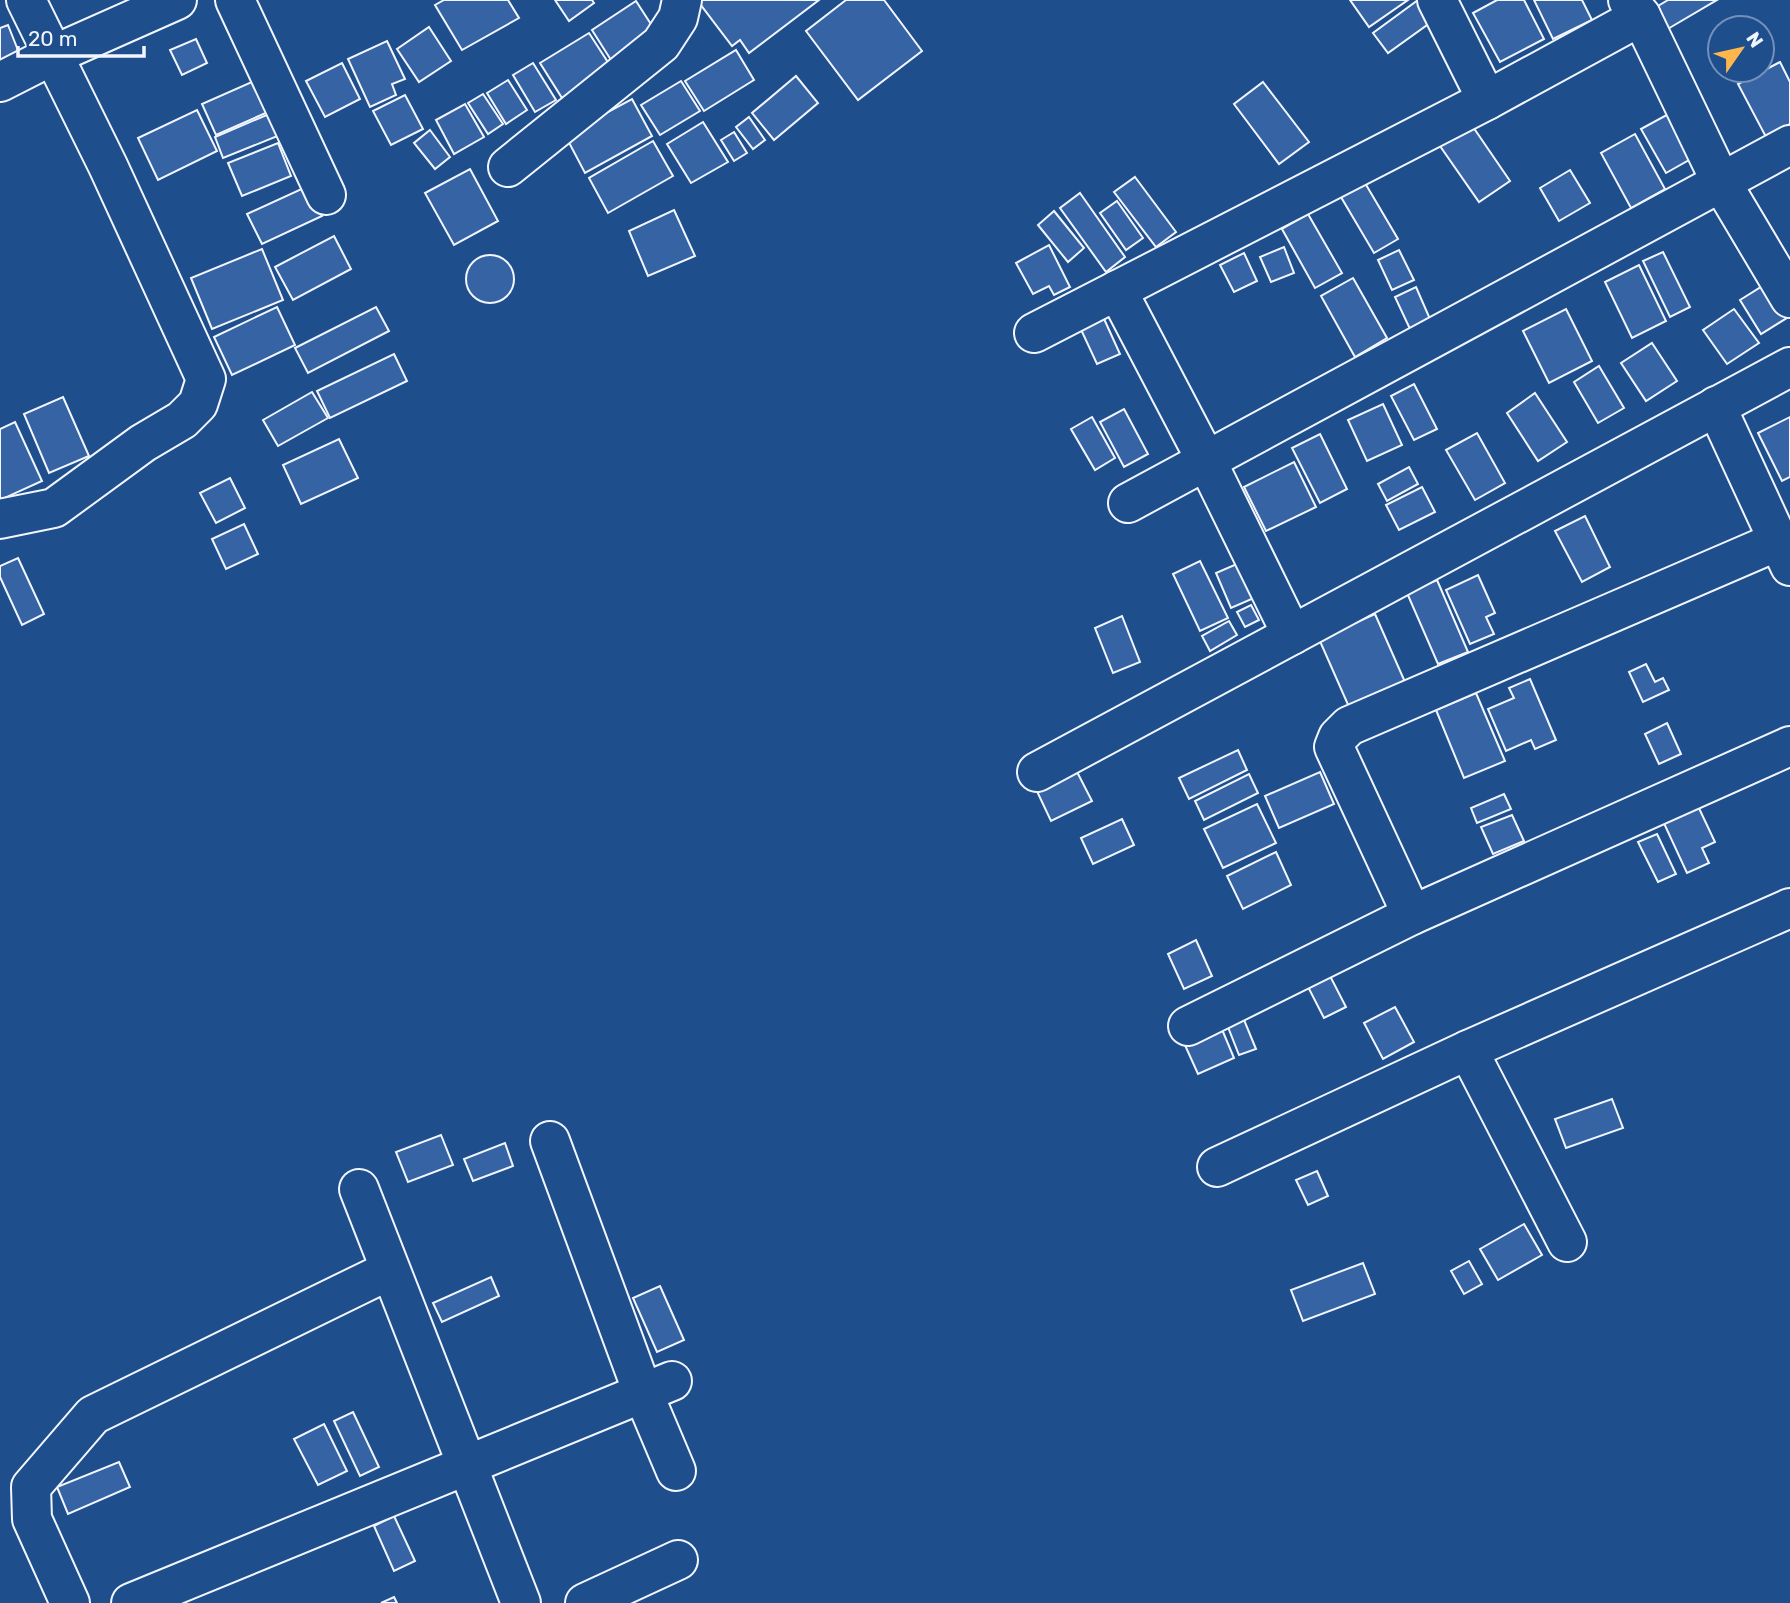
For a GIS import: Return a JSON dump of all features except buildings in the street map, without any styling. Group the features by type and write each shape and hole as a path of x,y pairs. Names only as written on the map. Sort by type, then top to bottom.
{"street":[{"path":"0,519 54,508 143,443 181,420 198,404 206,379 108,166 26,0"},
{"path":"0,82 53,55 177,0"},
{"path":"235,0 326,195"},
{"path":"508,167 661,44 678,18 682,0"},
{"path":"1437,0 1487,100"},
{"path":"1034,333 1487,100 1634,8 1721,182 1790,298"},
{"path":"1128,503 1790,145"},
{"path":"1117,290 1206,460 1292,635"},
{"path":"1037,772 1790,367"},
{"path":"1412,915 1341,765 1334,747 1338,737 1349,726 1784,553 1716,406"},
{"path":"1188,1026 1412,915 1790,746"},
{"path":"1217,1167 1468,1050 1790,908"},
{"path":"1468,1050 1567,1242"},
{"path":"550,1140 657,1387 676,1471"},
{"path":"359,1189 521,1603"},
{"path":"70,1603 32,1520 31,1487 93,1415 390,1270"},
{"path":"131,1603 657,1387"},
{"path":"585,1603 677,1560"}]}
